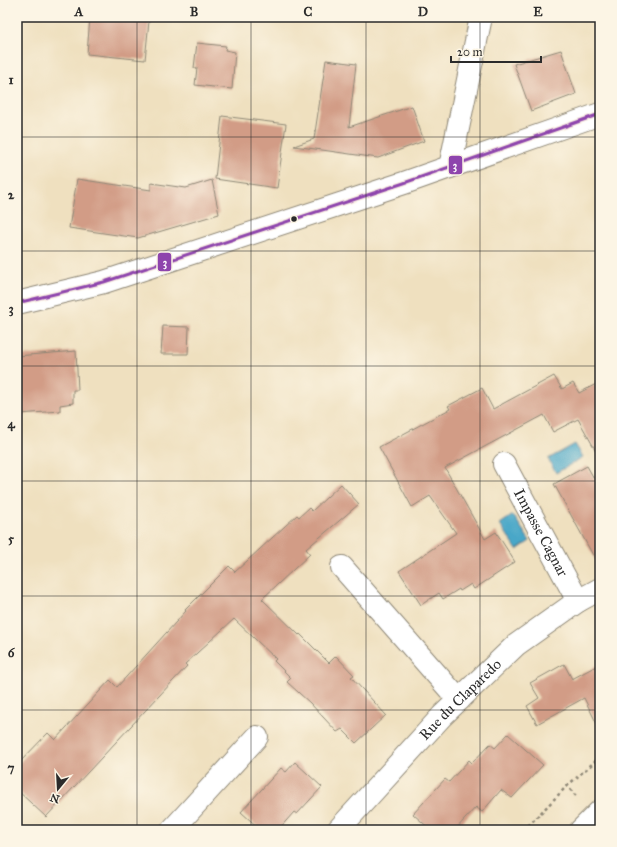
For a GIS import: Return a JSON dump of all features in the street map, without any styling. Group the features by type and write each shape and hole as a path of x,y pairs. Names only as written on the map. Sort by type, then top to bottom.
{"street":[{"path":"450,167 481,17"},
{"path":"17,303 104,282 450,167 600,114"},
{"name":"Impasse Cagnar","path":"504,464 578,600"},
{"path":"342,567 459,700"},
{"name":"Rue du Claparedo","path":"338,830 442,716 516,645 578,600 600,589"},
{"path":"172,830 257,737"}],"path":[{"path":"524,830 567,786 600,757"},
{"path":"567,786 592,819"}],"water":[{"path":"575,444 583,457 556,473 548,459"},
{"path":"513,515 530,541 517,550 500,524"}],"building":[{"path":"90,17 110,17 149,21 145,60 87,54"},
{"path":"197,43 226,46 225,50 235,52 232,89 195,85 197,68 194,68"},
{"path":"561,50 576,94 531,111 514,64"},
{"path":"326,60 356,64 349,127 412,106 424,141 378,158 294,146 314,139"},
{"path":"222,116 286,124 277,188 215,179"},
{"path":"77,179 151,190 151,183 186,188 212,180 219,214 138,238 69,228"},
{"path":"163,326 189,327 188,354 161,354"},
{"path":"76,351 78,390 73,390 73,403 60,405 60,411 19,414 17,396 17,356"},
{"path":"554,376 562,389 573,383 579,393 600,382 600,458 578,419 553,432 544,415 445,468 485,539 496,532 515,562 474,589 471,584 460,591 459,589 443,599 439,593 421,605 399,571 456,533 430,496 412,507 379,447 450,409 448,406 482,388 493,409"},
{"path":"587,466 600,489 600,568 554,484"},
{"path":"341,484 359,504 306,549 310,554 262,599 329,663 336,656 354,675 351,677 386,715 356,743 342,729 337,732 310,703 287,682 291,678 274,661 276,659 234,619 185,664 187,666 46,817 17,790 17,765 48,733 55,740 110,680 117,687 186,611 185,610 229,566 235,572 297,515 299,517 309,508 312,511"},
{"path":"564,664 572,679 600,664 600,730 584,698 537,724 527,706 539,698 530,683"},
{"path":"508,734 543,765 512,798 501,790 482,812 476,807 455,830 431,830 413,814 445,779 449,782 469,760 472,763 490,744 495,748"},
{"path":"295,762 322,787 297,814 294,812 278,830 261,830 241,812 281,768 286,772"}],"transit line":[{"name":"3","path":"17,303 104,282 404,183 600,114"}]}
